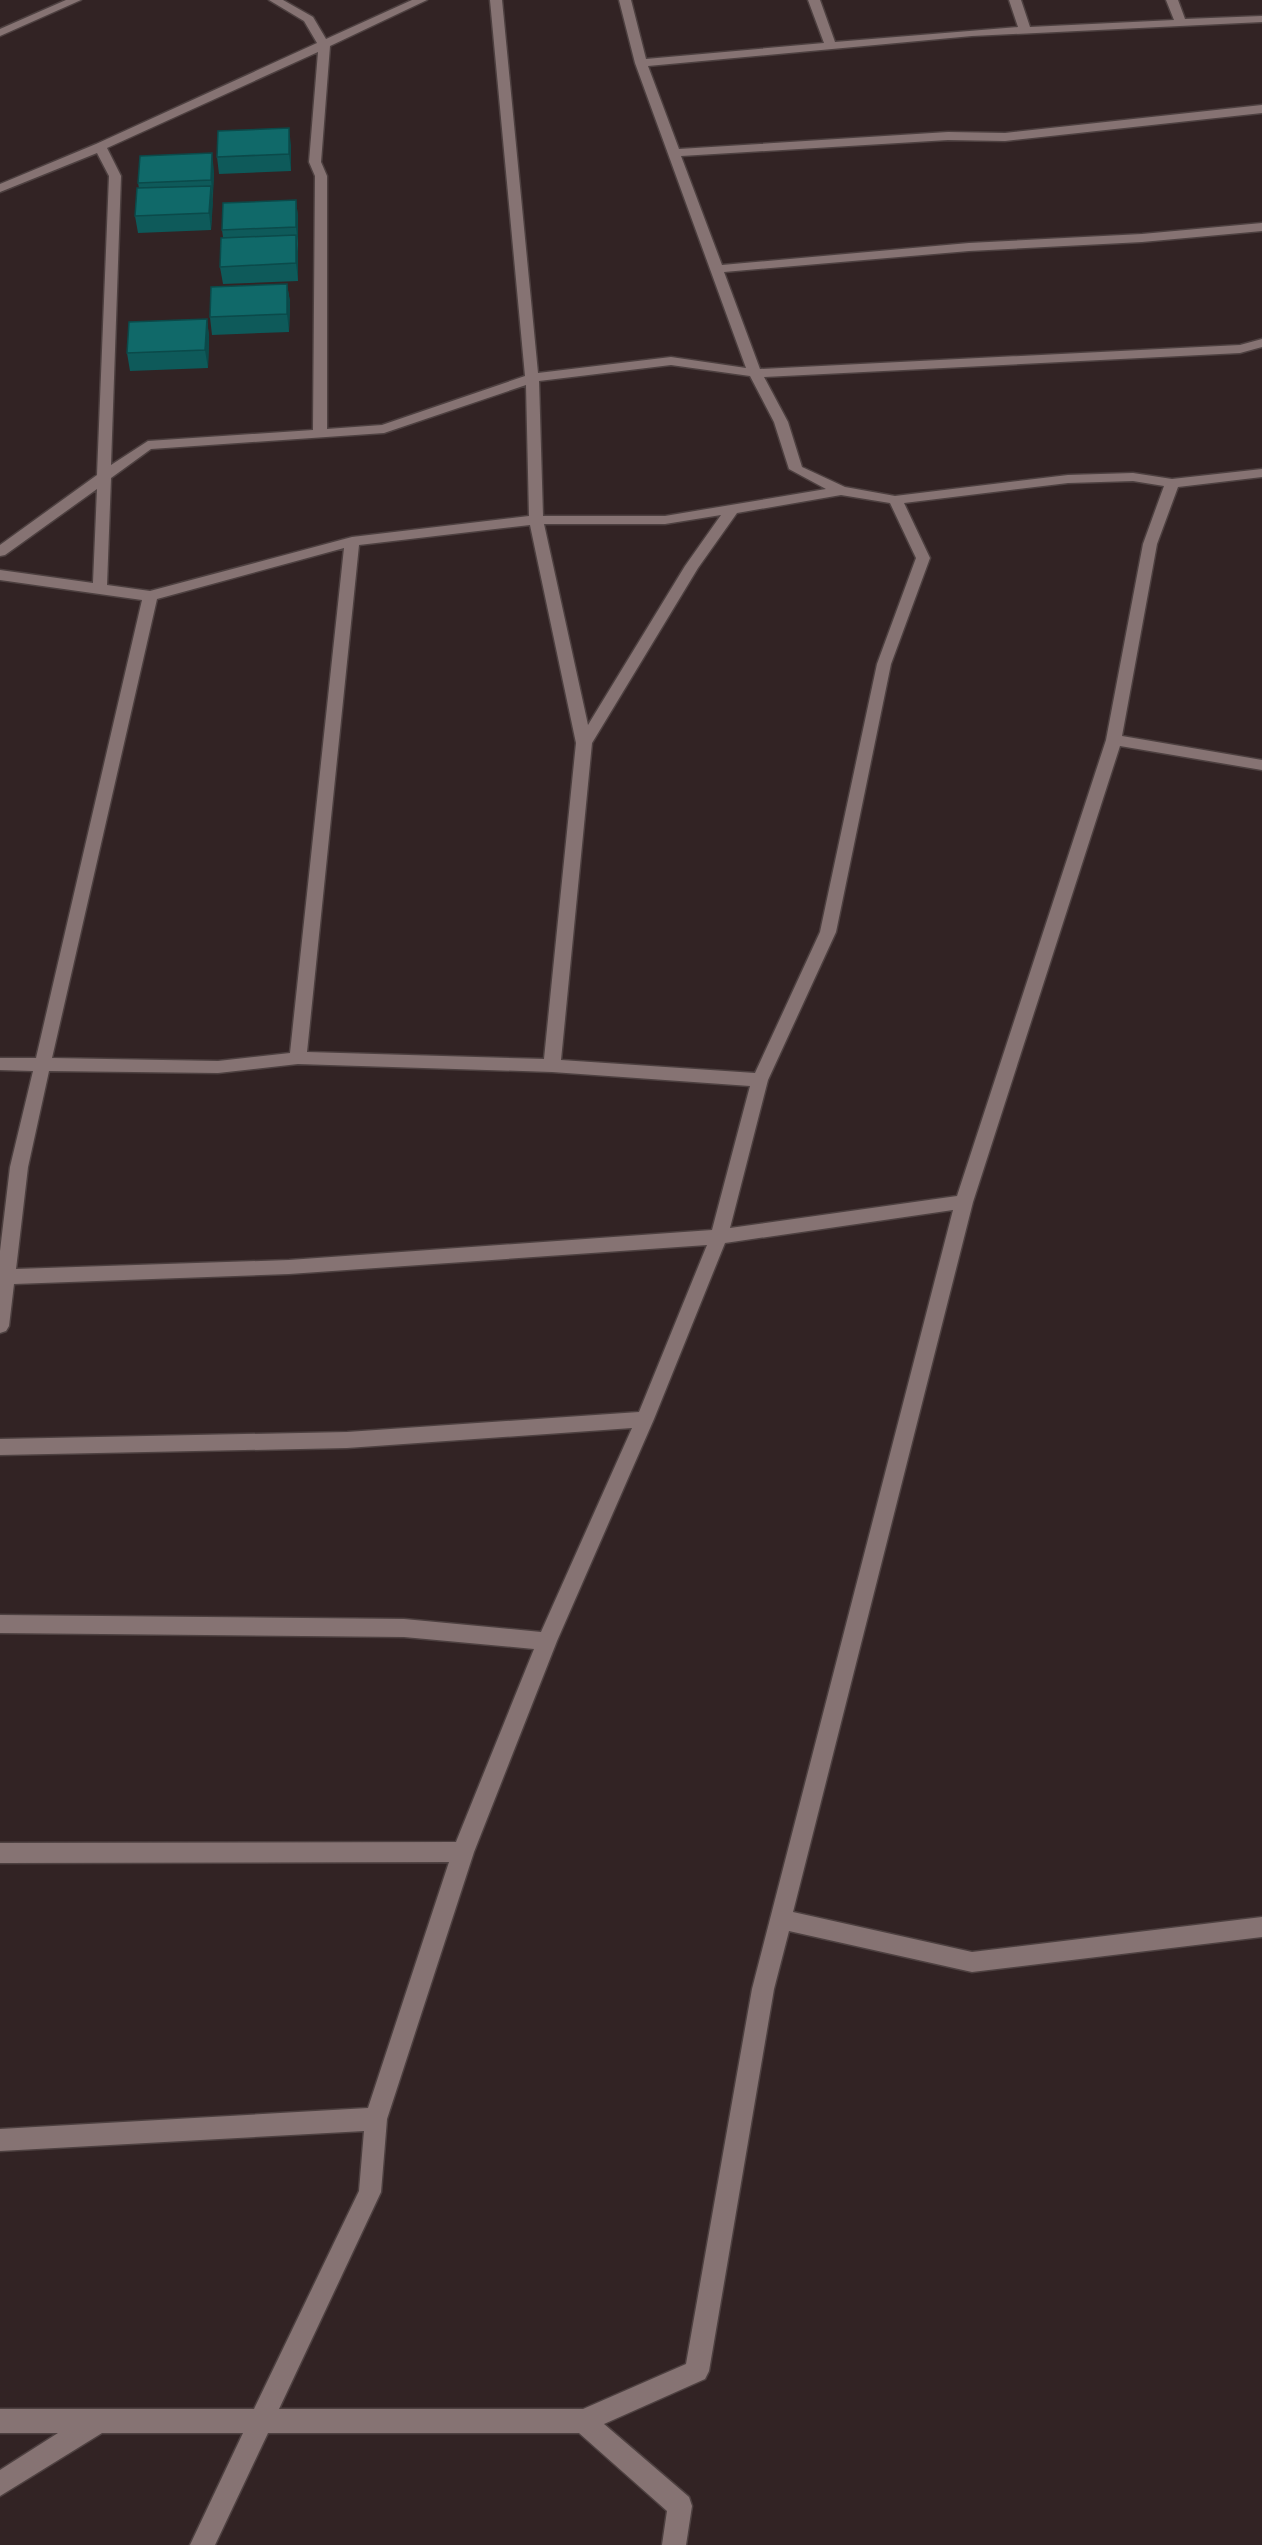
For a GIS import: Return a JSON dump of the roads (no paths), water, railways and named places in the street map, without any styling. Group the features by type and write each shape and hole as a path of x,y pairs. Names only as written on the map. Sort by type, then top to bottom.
{"street":[{"path":"0,33 75,0"},
{"path":"275,0 309,19 324,46 315,162 321,176 320,433"},
{"path":"0,188 100,147 421,0"},
{"path":"496,0 532,378 536,520 584,743 552,1066"},
{"path":"625,0 641,63 755,373 781,422 796,469 841,491 895,500 1068,478 1133,477 1172,483 1262,473"},
{"path":"814,0 831,46"},
{"path":"1015,0 1025,30"},
{"path":"1172,0 1181,24"},
{"path":"641,63 1025,30 1262,19"},
{"path":"674,153 948,136 1005,137 1262,109"},
{"path":"100,147 115,176 100,589"},
{"path":"717,269 969,247 1142,238 1262,227"},
{"path":"0,552 148,445 384,429 532,378 671,361 755,373 1240,349 1262,344"},
{"path":"0,2421 583,2421 697,2371 763,1989 780,1919 964,1203 1114,740 1150,544 1172,483"},
{"path":"0,575 150,596 352,541 536,520 665,520 841,491"},
{"path":"202,2545 370,2192 376,2119 463,1852 547,1641 645,1419 719,1237 760,1080 828,932 884,664 923,558 895,500"},
{"path":"584,743 692,567 732,509"},
{"path":"298,1058 352,541"},
{"path":"0,1326 19,1167 150,596"},
{"path":"1114,740 1262,765"},
{"path":"0,1064 218,1067 298,1058 552,1066 760,1080"},
{"path":"6,1277 289,1266 719,1237 964,1203"},
{"path":"0,1447 347,1440 645,1419"},
{"path":"0,1624 404,1628 547,1641"},
{"path":"0,1853 463,1852"},
{"path":"780,1919 972,1962 1262,1927"},
{"path":"0,2140 376,2119"},
{"path":"0,2484 99,2421"},
{"path":"583,2421 680,2506 674,2545"}]}
